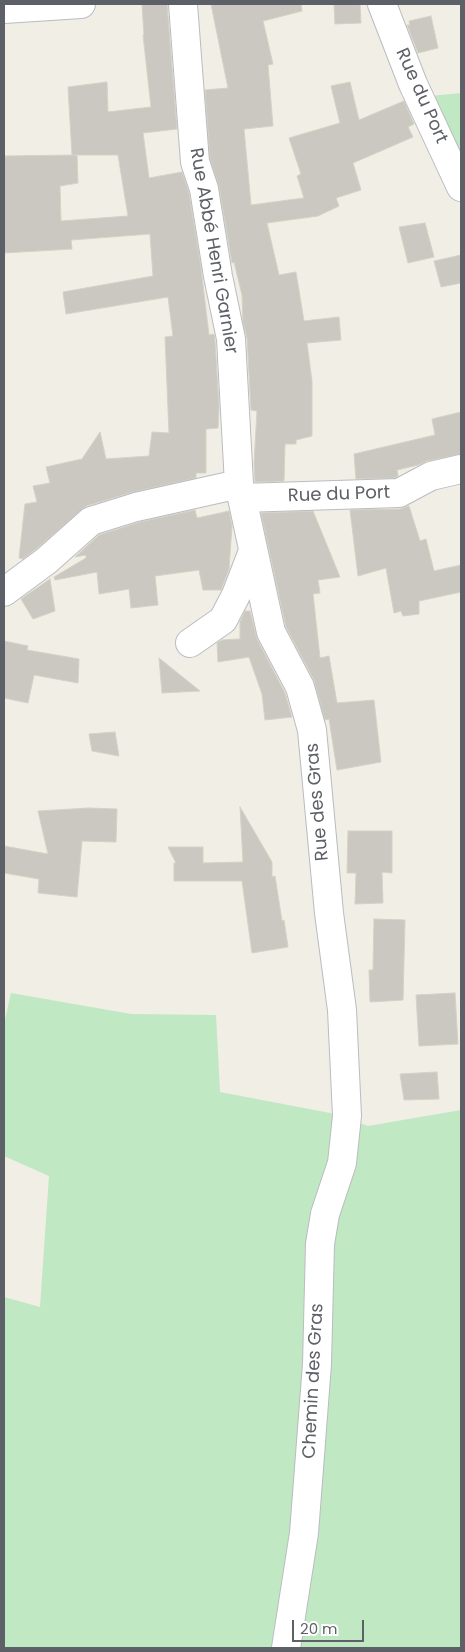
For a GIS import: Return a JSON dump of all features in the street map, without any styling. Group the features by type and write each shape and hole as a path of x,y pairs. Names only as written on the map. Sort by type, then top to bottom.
{"street":[{"path":"4,9 81,4"},
{"name":"Rue Abbé Henri Garnier","path":"183,4 195,162 204,189 218,276 232,339 241,491"},
{"name":"Rue du Port","path":"382,4 413,84 461,187"},
{"name":"Rue du Port","path":"4,592 46,561 91,521 136,507 241,491 399,493 431,476 461,469"},
{"name":"Rue des Gras","path":"241,491 271,632 300,687 312,730 328,913 342,1010 348,1116"},
{"path":"190,643 223,620 236,595 253,551"},
{"name":"Chemin des Gras","path":"286,1648 304,1533 317,1364 320,1244 325,1214 342,1163 348,1116"}],"green space":[{"path":"461,93 461,170 430,96"},
{"path":"11,993 131,1014 216,1015 220,1092 330,1113 368,1126 461,1110 461,1648 4,1648 4,1297 40,1307 49,1176 4,1156 4,1024"}],"building":[{"path":"142,4 167,4 177,129 143,133 149,178 182,172 189,193 209,335 214,334 215,341 219,407 218,428 206,429 206,473 196,473 196,478 133,492 86,506 23,559 19,558 25,504 37,502 33,486 50,483 46,467 82,459 100,432 106,459 149,456 152,432 169,433 165,337 173,336 168,297 66,314 63,292 153,276 150,234 71,240 72,249 4,253 4,156 77,155 72,155 68,87 107,82 108,112 151,107 143,35","holes":["77,155 118,155 128,216 61,221 60,186 78,183"]},
{"path":"211,4 301,4 302,11 263,21 273,64 268,65 273,126 244,129 251,205 304,198 297,176 301,174 289,138 340,123 331,86 350,82 359,120 404,101 414,124 408,127 413,137 353,163 361,190 336,198 339,206 318,216 267,223 279,275 296,272 304,321 339,317 341,340 307,343 312,381 312,436 296,440 296,444 285,444 284,481 255,482 254,464 257,411 251,410 247,338 243,322 242,295 234,262 232,263 219,186 210,159 205,90 228,88"},
{"path":"334,4 360,4 361,23 335,24"},
{"path":"431,16 438,48 418,53 407,25 410,25 409,21"},
{"path":"425,223 434,257 408,263 399,227"},
{"path":"461,255 461,283 441,287 434,261"},
{"path":"461,412 461,454 397,470 398,476 395,478 356,479 354,454 435,435 432,419"},
{"path":"409,506 420,541 426,539 434,571 461,565 461,592 419,601 419,614 403,616 401,611 394,613 386,568 358,576 350,510 400,509"},
{"path":"195,510 197,518 229,511 232,526 229,569 221,590 203,590 199,570 155,576 158,605 131,608 129,589 99,594 97,572 55,580 54,577 86,558 86,555 75,557 99,535 140,522"},
{"path":"313,511 340,577 318,580 320,593 313,594 320,658 329,656 337,703 374,700 381,762 337,770 329,719 325,720 314,680 286,627 261,513"},
{"path":"50,579 55,611 33,619 21,599"},
{"path":"245,611 250,611 257,639 285,693 292,717 265,720 262,694 249,657 218,662 217,643 222,640 240,639 240,622"},
{"path":"4,641 28,646 27,650 79,659 78,683 34,675 28,703 4,698"},
{"path":"159,658 200,691 162,693"},
{"path":"115,732 119,756 92,751 89,734"},
{"path":"240,807 272,862 272,877 275,876 288,947 252,953 242,881 174,881 174,863 176,863 168,847 203,847 203,863 243,862"},
{"path":"89,808 117,809 116,842 82,841 77,897 38,893 39,879 4,873 4,846 48,854 38,811"},
{"path":"348,831 392,831 392,873 382,872 383,903 355,904 356,873 347,873"},
{"path":"374,919 405,920 403,1000 370,1002 369,970 373,970"},
{"path":"455,993 458,1044 419,1046 416,995"},
{"path":"437,1072 439,1099 404,1100 400,1074"}]}
